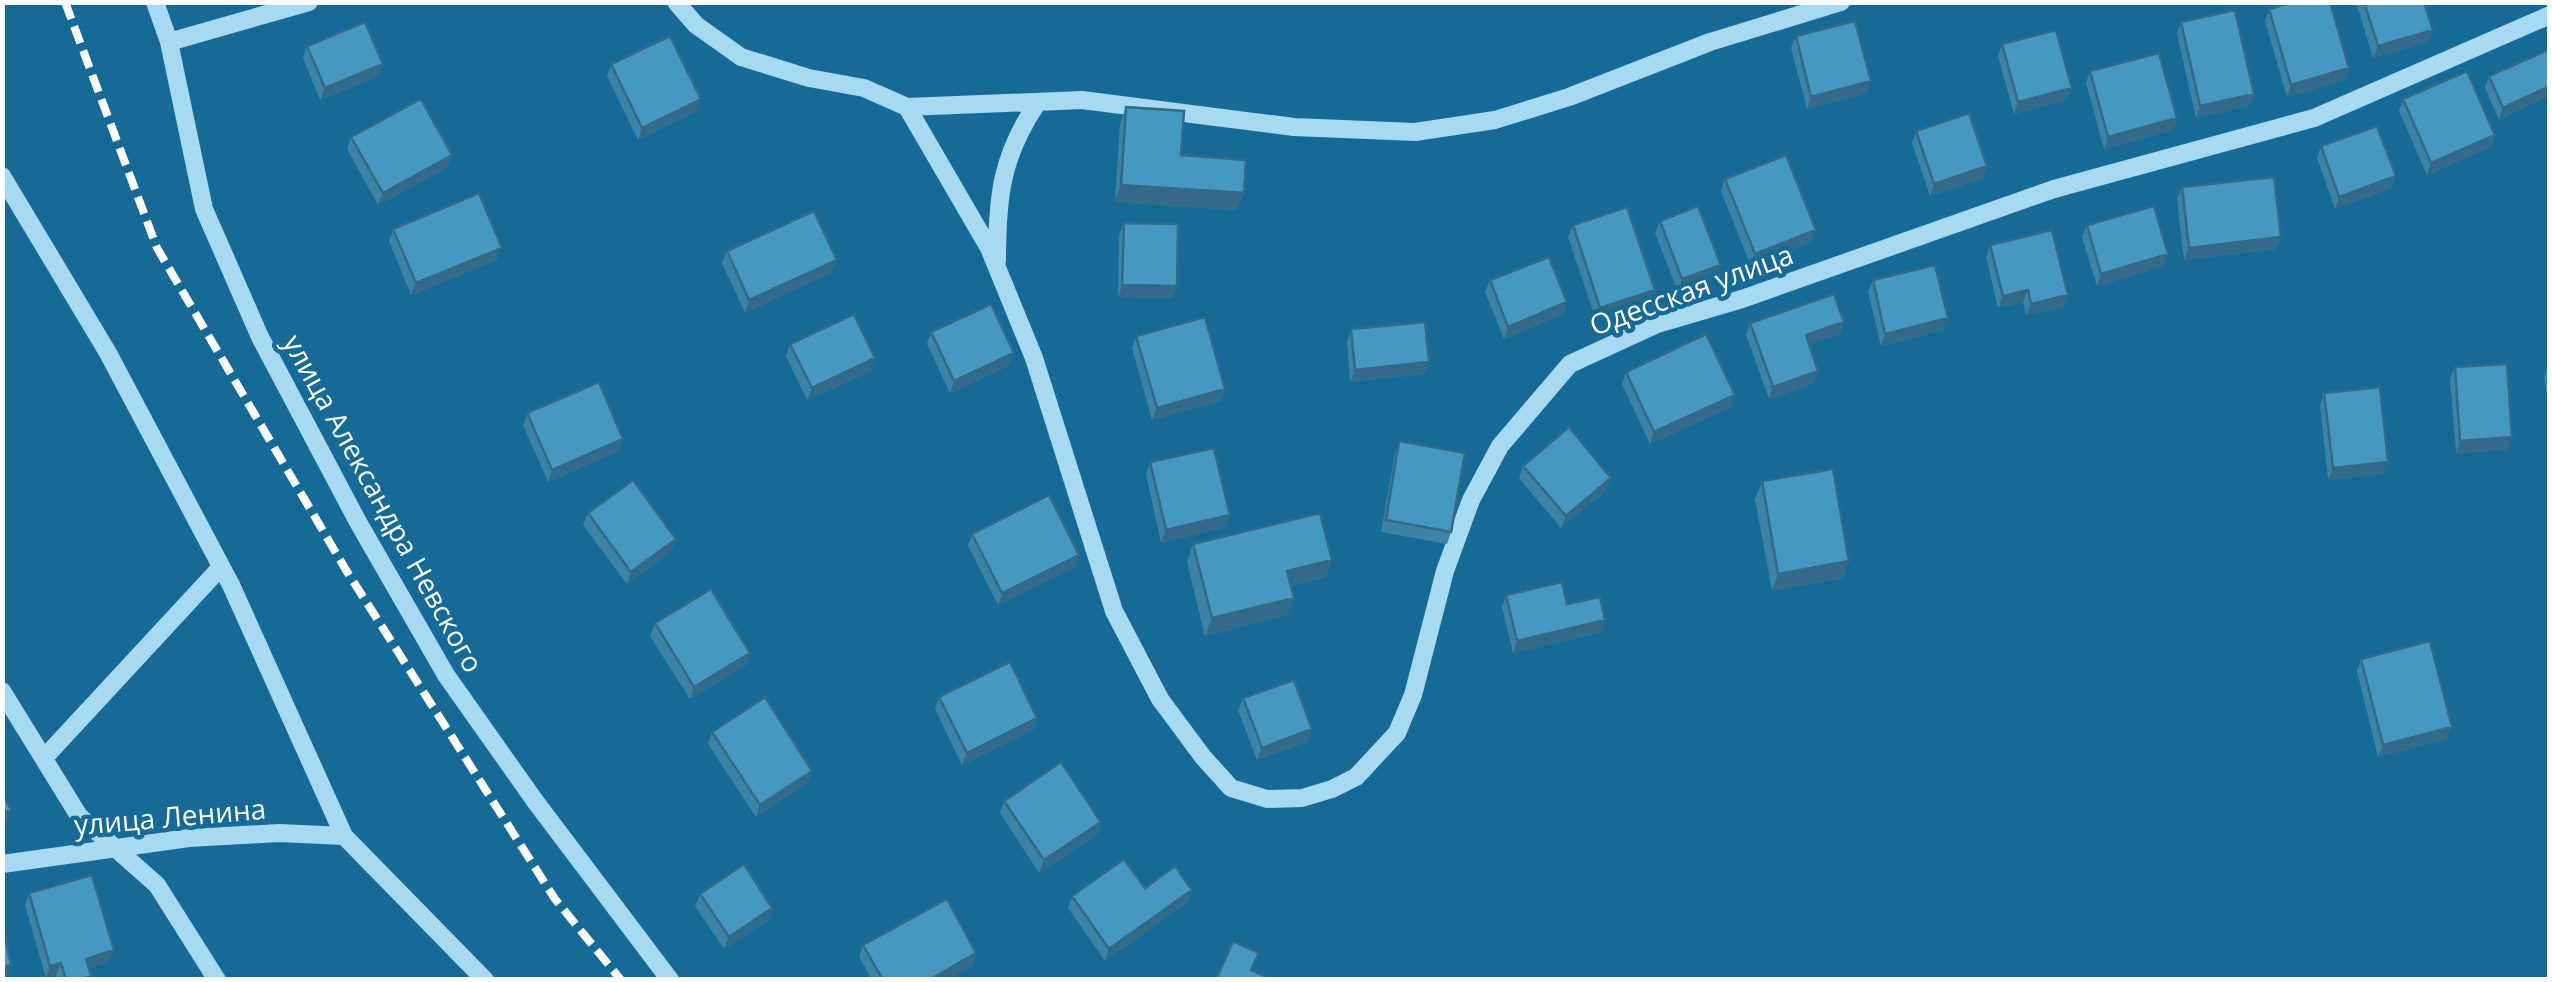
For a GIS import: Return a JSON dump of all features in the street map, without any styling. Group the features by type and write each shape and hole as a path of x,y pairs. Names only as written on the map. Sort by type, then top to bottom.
{"street":[{"name":"улица Александра Невского","path":"155,2 169,42 204,209 260,337 446,675 670,980"},
{"path":"169,42 308,2"},
{"path":"676,2 696,25 741,57 809,78 864,88 907,108 1082,100 1294,127 1415,132 1495,120 1569,97 1710,42 1841,2"},
{"name":"Одесская улица","path":"907,108 989,248 1034,358 1114,611 1160,699 1202,757 1231,788 1268,798 1302,798 1356,777 1398,733 1413,696 1444,570 1471,500 1500,446 1570,364 1658,324 2054,189 2314,118 2550,16"},
{"name":"Одесская улица","path":"997,267 997,200 1004,167 1018,132 1038,102"},
{"path":"2,176 108,353 221,567 344,836 485,980"},
{"path":"44,758 221,567"},
{"path":"2,691 79,816 157,885 217,980"},
{"name":"улица Ленина","path":"2,864 189,838 278,833 344,836"}],"building":[{"path":"2293,2 2330,2 2349,68 2291,85 2269,9"},
{"path":"2364,2 2424,2 2433,30 2378,46"},
{"path":"2235,10 2254,94 2200,106 2181,22"},
{"path":"1855,21 1871,81 1811,97 1796,36"},
{"path":"365,22 383,64 325,88 307,46"},
{"path":"2056,30 2072,88 2018,102 2002,44"},
{"path":"670,36 701,99 642,128 611,64"},
{"path":"2550,49 2550,86 2503,108 2489,76"},
{"path":"2159,53 2177,118 2108,137 2090,71"},
{"path":"2467,71 2495,135 2431,163 2403,99"},
{"path":"421,99 452,155 383,193 351,137"},
{"path":"1126,107 1184,111 1181,155 1246,160 1244,193 1121,185"},
{"path":"1969,113 1987,166 1934,184 1916,131"},
{"path":"2377,126 2396,176 2339,197 2321,146"},
{"path":"1786,155 1816,230 1755,254 1725,179"},
{"path":"2274,177 2281,237 2189,248 2182,187"},
{"path":"479,193 502,248 416,283 393,229"},
{"path":"1698,206 1721,265 1682,279 1660,221"},
{"path":"2154,206 2168,254 2101,274 2087,225"},
{"path":"1627,207 1655,290 1600,308 1573,225"},
{"path":"814,211 837,260 749,300 727,251"},
{"path":"1124,223 1178,224 1177,286 1122,285"},
{"path":"2052,230 2068,295 2031,304 2028,290 2003,296 1990,245"},
{"path":"1549,257 1567,302 1508,327 1490,280"},
{"path":"1935,265 1948,318 1885,334 1873,280"},
{"path":"1834,294 1844,322 1806,335 1818,371 1773,387 1750,323"},
{"path":"991,304 1014,353 954,381 931,332"},
{"path":"854,314 875,358 812,388 790,344"},
{"path":"1205,317 1225,389 1157,408 1136,336"},
{"path":"1425,322 1429,362 1355,370 1351,329"},
{"path":"1706,334 1735,395 1654,432 1626,372"},
{"path":"2507,364 2512,437 2460,441 2455,367"},
{"path":"599,382 623,439 552,470 527,413"},
{"path":"2380,387 2388,462 2333,468 2324,393"},
{"path":"1569,427 1611,478 1566,516 1523,466"},
{"path":"1399,441 1465,453 1451,532 1386,520"},
{"path":"1214,448 1230,515 1166,530 1150,462"},
{"path":"1833,469 1849,561 1778,574 1762,481"},
{"path":"633,480 676,539 631,572 588,513"},
{"path":"1049,495 1079,555 1002,593 972,534"},
{"path":"1320,513 1332,560 1287,571 1294,598 1212,618 1193,544"},
{"path":"1562,582 1567,604 1600,597 1605,620 1517,641 1506,595"},
{"path":"711,589 750,653 694,687 655,623"},
{"path":"2430,641 2452,727 2383,745 2361,659"},
{"path":"1010,662 1037,718 967,753 939,697"},
{"path":"1294,680 1312,729 1262,748 1243,698"},
{"path":"765,697 812,771 760,805 712,732"},
{"path":"1061,762 1101,822 1044,860 1004,801"},
{"path":"2,793 11,810 2,813"},
{"path":"1124,859 1145,888 1175,866 1192,890 1109,949 1072,896"},
{"path":"744,864 772,908 729,937 700,894"},
{"path":"92,875 114,950 86,959 91,976 66,980 61,963 50,966 29,893"},
{"path":"947,899 976,953 929,980 883,980 863,945"},
{"path":"2,922 11,965 2,967"},
{"path":"1233,941 1259,953 1251,970 1273,980 1216,980"}],"railway":[{"path":"65,2 157,248 346,570 555,899 621,980"}]}
